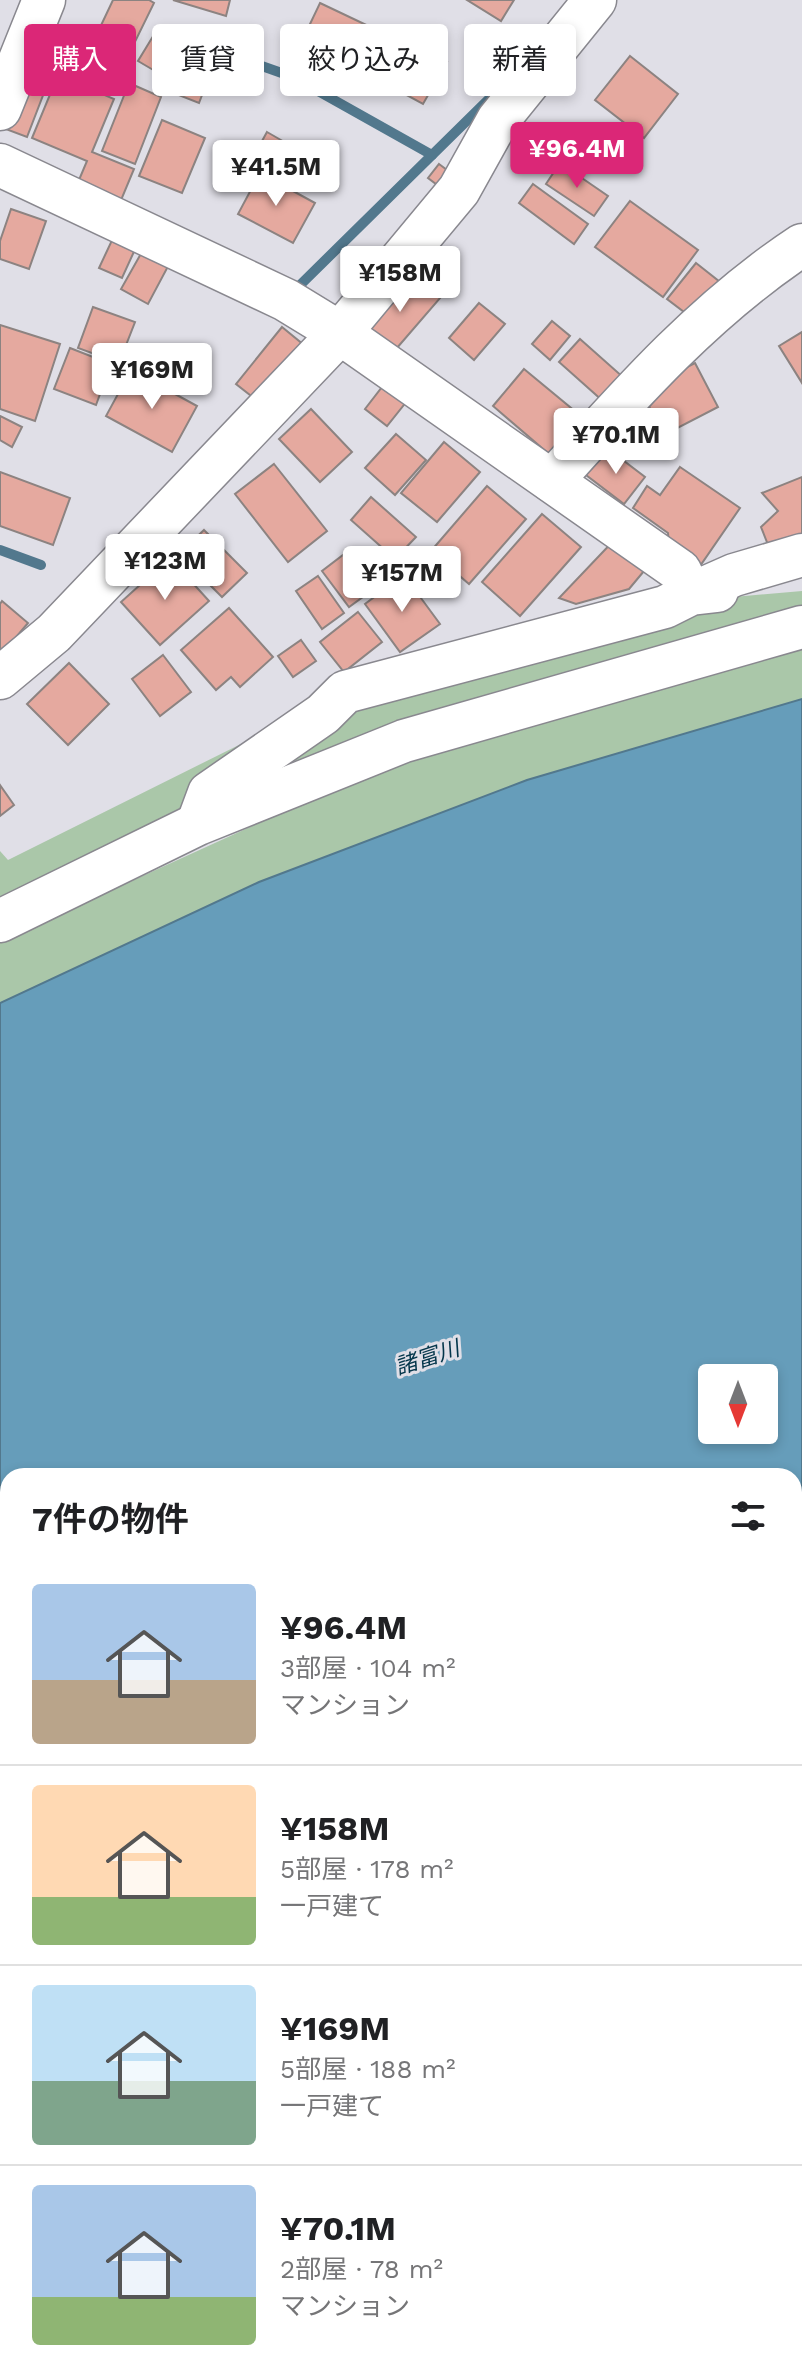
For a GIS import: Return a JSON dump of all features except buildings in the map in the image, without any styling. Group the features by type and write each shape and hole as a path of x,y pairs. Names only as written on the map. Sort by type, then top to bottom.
{"street":[{"path":"0,109 44,0"},
{"path":"0,678 54,633 340,333 459,190 498,120 595,0"},
{"path":"0,165 286,300 340,333 680,571 691,594"},
{"path":"552,481 679,343 774,264 802,245"},
{"path":"198,824 209,793 323,714 345,692 665,607 734,575 802,555"},
{"path":"691,594 802,581"},
{"path":"0,921 198,824 404,741 802,627"}],"green space":[{"path":"802,591 802,614 219,801 364,696 733,597"},
{"path":"802,640 802,750 0,1038 0,941 401,758"},
{"path":"301,714 176,817 0,904 0,851 8,860"}],"water":[{"name":"諸富川","path":"802,699 802,1468 0,1468 0,1003 259,882 527,780"}],"waterway":[{"path":"264,67 293,77 432,155"},
{"path":"295,290 492,96"},
{"path":"0,550 41,565"}]}
